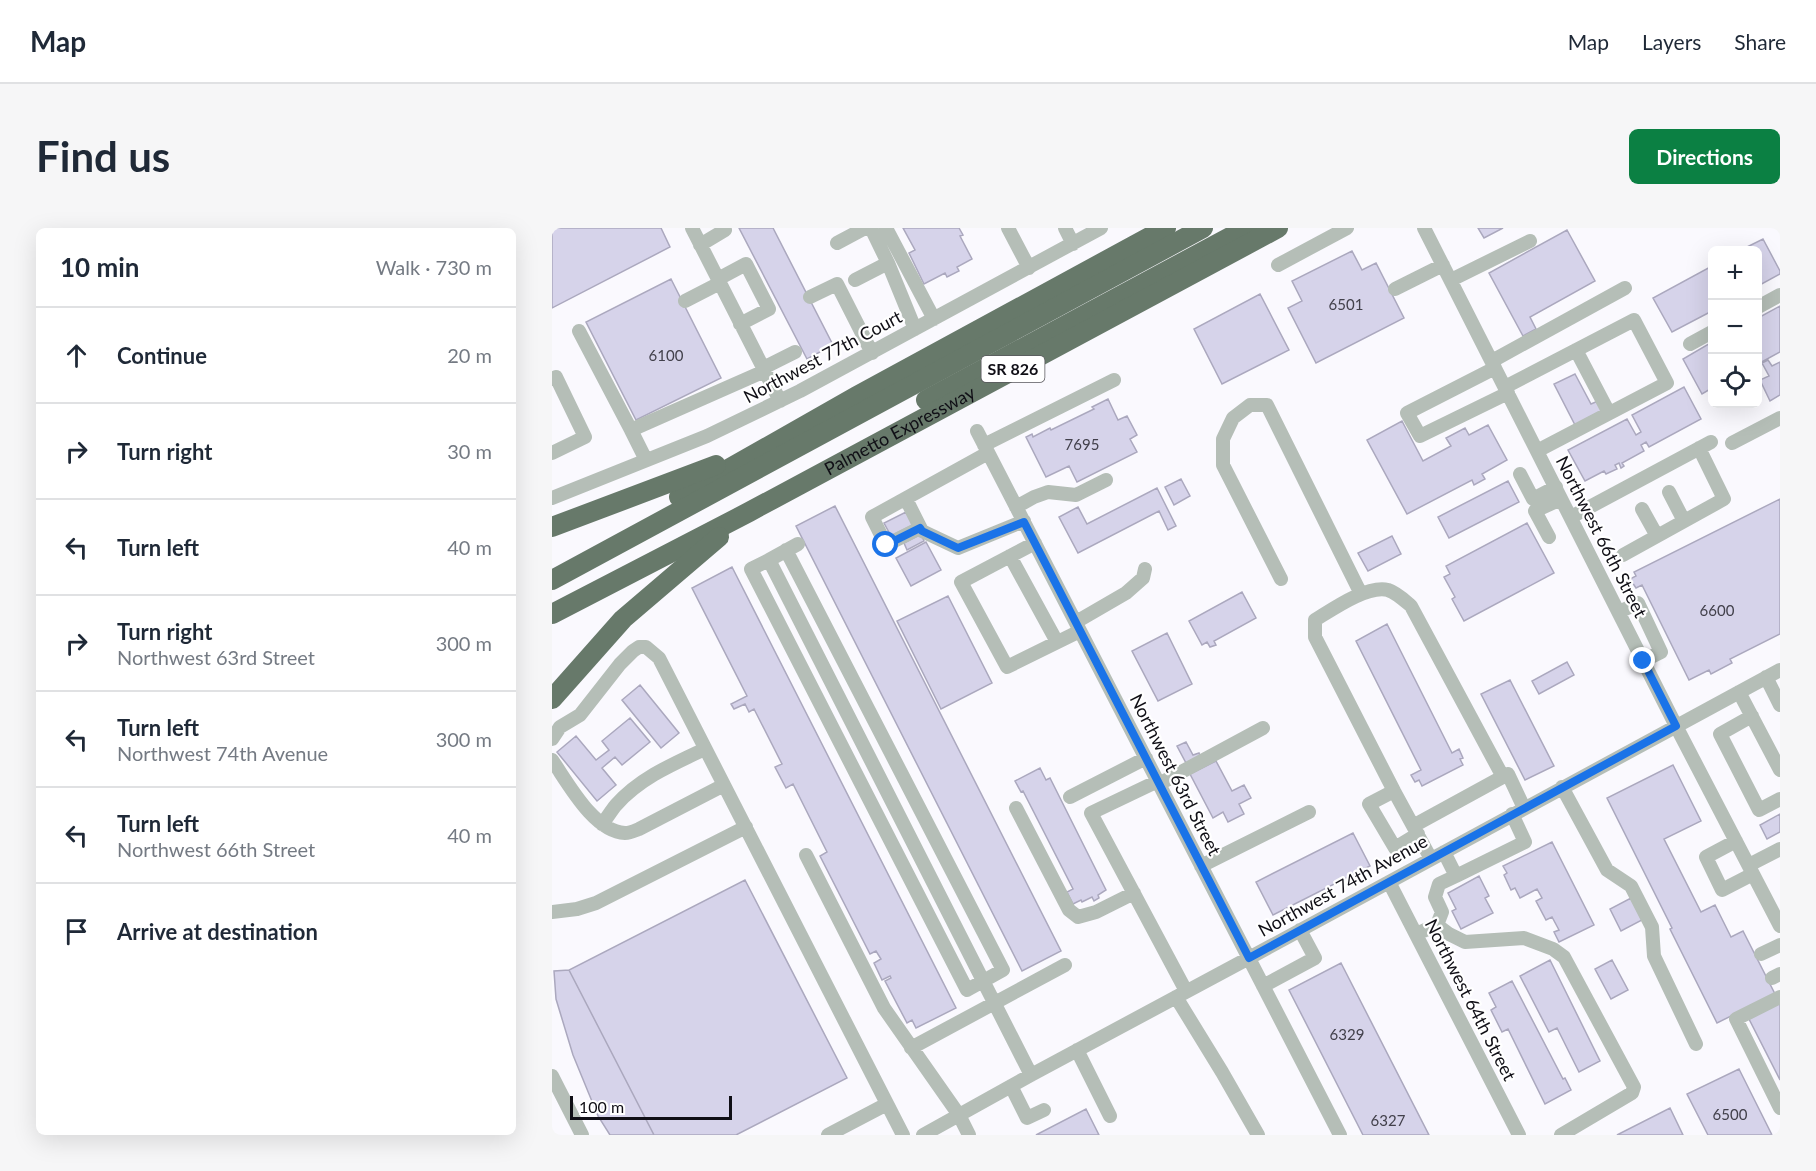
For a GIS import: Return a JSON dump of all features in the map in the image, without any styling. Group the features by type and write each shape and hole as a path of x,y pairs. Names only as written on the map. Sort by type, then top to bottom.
{"highway":[{"name":"SR 826","path":"552,569 877,384 1166,228"},
{"path":"552,580 1203,228"},
{"path":"552,603 1247,228"},
{"name":"Palmetto Expressway","path":"552,614 749,512 1278,228"},
{"path":"552,528 774,442"},
{"path":"552,699 622,619 749,512"}],"street":[{"path":"692,228 780,401"},
{"path":"700,244 725,230 724,228"},
{"path":"837,243 865,228"},
{"path":"871,228 915,329"},
{"path":"886,228 934,319"},
{"path":"1008,228 1029,268"},
{"path":"1065,228 1073,244"},
{"path":"1278,265 1347,228"},
{"name":"Northwest 66th Street","path":"1424,228 1780,926"},
{"name":"Northwest 77th Court","path":"552,498 707,436 780,401 1029,268 1094,230"},
{"path":"1451,280 1530,241"},
{"path":"855,280 888,263"},
{"path":"685,301 747,264 769,309 740,324"},
{"path":"1395,289 1443,265"},
{"path":"810,297 837,284 872,352"},
{"path":"1537,451 1667,383 1634,320 1420,436 1407,413 1625,288"},
{"path":"1762,305 1780,296"},
{"path":"579,330 646,460"},
{"path":"1690,344 1708,335"},
{"path":"1576,350 1610,413"},
{"path":"631,430 764,369 795,351"},
{"path":"552,379 556,377 585,437 552,453"},
{"path":"920,528 886,545 872,517 906,499 986,449 1114,380"},
{"path":"1281,579 1223,465 1223,439 1233,418 1250,405 1267,405 1361,594"},
{"path":"1732,443 1780,418"},
{"name":"Northwest 63rd Street","path":"977,431 1340,1135"},
{"path":"1571,517 1705,445 1724,499 1623,555"},
{"path":"1520,474 1533,499 1558,493"},
{"path":"1016,507 1048,492 1076,495 1106,480"},
{"path":"1669,492 1684,521"},
{"path":"1548,537 1535,511 1558,493"},
{"path":"906,499 922,531 958,548 1024,522"},
{"path":"1642,509 1657,536"},
{"path":"1035,543 961,582 1007,667 1057,642 1126,593 1143,578 1145,569"},
{"path":"792,547 794,567 1004,970 967,990 751,569 769,560 792,547"},
{"path":"1010,556 1057,642"},
{"path":"769,560 1031,1075"},
{"path":"777,576 794,567"},
{"path":"788,598 806,589"},
{"path":"1456,876 1416,830 1394,791 1315,637 1316,620 1361,594 1375,589 1389,591 1401,597 1411,606 1503,777"},
{"path":"1619,612 1638,603 1662,652 1643,661"},
{"path":"787,639 818,613"},
{"path":"811,644 830,635"},
{"path":"552,739 560,727 580,715 633,651 639,647 646,647 659,658 903,1135"},
{"path":"823,668 842,658"},
{"name":"Northwest 74th Avenue","path":"927,1134 1031,1075 1780,670"},
{"path":"1766,677 1780,705"},
{"path":"820,703 852,679"},
{"path":"1739,692 1780,770"},
{"path":"832,727 864,701"},
{"path":"1752,716 1720,734 1759,810 1780,799"},
{"path":"843,749 875,723"},
{"path":"1258,1135 1181,994 1134,892 1091,813 1159,782 1263,728"},
{"path":"855,771 886,744"},
{"path":"602,824 616,805 642,781 705,749"},
{"path":"1070,797 1146,758"},
{"path":"552,760 591,814 616,832 627,834 724,785"},
{"path":"873,808 898,767"},
{"path":"1394,791 1370,804 1395,848 1416,830 1508,774 1525,842 1439,884 1435,897 1442,912 1437,925 1416,934"},
{"path":"866,792 907,784"},
{"path":"1562,787 1607,870 1631,886 1652,927 1654,956 1696,1044"},
{"path":"1016,808 1069,910 1074,915 1078,917 1096,912 1134,892"},
{"path":"890,840 921,812"},
{"path":"1201,866 1309,812"},
{"path":"552,912 577,909 596,903 746,827"},
{"path":"1736,841 1706,857 1722,890 1780,849"},
{"path":"921,859 940,849"},
{"path":"806,855 884,1008 959,1115 969,1135"},
{"path":"914,887 931,879"},
{"name":"Northwest 64th Street","path":"1389,882 1519,1135"},
{"path":"932,922 968,901"},
{"path":"1437,925 1466,942 1524,938 1553,949 1564,957 1634,1087 1632,1093 1561,1135"},
{"path":"1263,986 1315,958 1300,930"},
{"path":"948,953 969,953 991,945"},
{"path":"1761,954 1780,945"},
{"path":"956,968 969,953"},
{"path":"911,1048 1065,965"},
{"path":"1780,996 1736,1019 1780,1108"},
{"path":"1077,1050 1110,1116"},
{"path":"552,1076 582,1135"},
{"path":"1011,1086 1027,1118 1044,1110"},
{"path":"828,1135 887,1104"}],"building":[{"path":"552,228 661,228 670,247 552,308"},
{"path":"739,228 773,228 833,345 807,359"},
{"path":"903,228 959,228 963,235 960,236 972,259 957,267 959,271 947,277 945,273 924,284 909,253 915,250"},
{"path":"1478,228 1503,228 1484,238"},
{"path":"1567,230 1595,281 1530,317 1536,329 1523,336 1489,273"},
{"path":"1763,239 1780,274 1762,284 1762,246 1749,246"},
{"path":"1352,251 1362,270 1376,263 1404,318 1316,363 1288,308 1302,301 1292,281"},
{"path":"1708,268 1708,313 1672,332 1653,298"},
{"path":"671,279 721,378 636,420 586,322"},
{"path":"1260,294 1289,350 1222,384 1194,329"},
{"path":"1780,306 1780,352 1762,362 1762,354 1762,316"},
{"path":"1708,344 1708,390 1702,394 1683,359"},
{"path":"1768,360 1772,366 1780,362 1780,395 1770,401 1762,384 1762,379 1769,376 1762,363"},
{"path":"1575,374 1591,404 1598,401 1603,410 1575,425 1554,384"},
{"path":"1684,387 1701,419 1649,447 1646,442 1641,445 1644,451 1622,463 1624,466 1621,468 1619,463 1615,465 1617,469 1606,474 1604,471 1585,481 1568,450 1627,419 1636,435 1641,432 1632,415"},
{"path":"1108,399 1118,420 1127,416 1137,435 1130,439 1137,452 1077,482 1069,466 1046,477 1026,437 1032,434 1033,437 1050,428 1051,430 1094,409 1092,407"},
{"path":"1402,421 1423,461 1451,446 1446,438 1465,428 1469,435 1488,425 1507,460 1482,474 1485,479 1474,485 1472,480 1407,514 1367,440"},
{"path":"1181,479 1190,496 1174,505 1165,487"},
{"path":"1508,481 1519,502 1449,538 1438,517"},
{"path":"1157,488 1176,526 1168,530 1159,511 1078,553 1059,517 1078,507 1087,524"},
{"path":"1780,499 1780,634 1730,659 1732,663 1711,674 1709,670 1689,680 1642,585 1636,588 1630,579 1636,576 1634,572"},
{"path":"835,506 1061,951 1022,971 796,526"},
{"path":"906,512 913,525 891,536 884,523"},
{"path":"1527,523 1554,573 1464,621 1452,599 1455,597 1444,577 1450,574 1446,566"},
{"path":"921,534 924,541 907,550 904,543"},
{"path":"1392,536 1401,554 1368,571 1358,553"},
{"path":"926,542 941,570 911,586 896,558"},
{"path":"732,567 956,1008 916,1028 912,1020 907,1023 885,981 891,978 890,976 882,980 874,963 881,959 876,951 870,954 820,856 827,852 793,784 786,788 775,767 782,764 754,709 749,712 745,704 734,709 731,704 747,696 692,588"},
{"path":"1242,592 1256,618 1214,641 1216,645 1210,647 1207,642 1202,645 1189,621"},
{"path":"948,596 992,683 941,709 897,621"},
{"path":"1387,624 1452,753 1459,749 1463,758 1460,759 1463,765 1422,786 1419,780 1415,782 1411,775 1421,770 1356,641"},
{"path":"1167,633 1192,684 1158,701 1132,651"},
{"path":"1567,662 1574,675 1539,694 1532,681"},
{"path":"1510,680 1554,766 1525,780 1481,694"},
{"path":"640,685 679,733 661,748 622,700"},
{"path":"630,718 650,742 622,765 615,757 602,768 616,785 597,801 557,752 576,736 596,760 609,750 602,741"},
{"path":"1186,742 1193,755 1199,753 1200,756 1186,763 1177,746"},
{"path":"1216,761 1232,791 1244,785 1251,798 1239,804 1244,814 1228,822 1223,812 1213,818 1190,774"},
{"path":"1673,765 1701,821 1664,839 1701,912 1715,905 1731,937 1743,931 1775,994 1717,1023 1607,798"},
{"path":"1040,768 1046,780 1050,778 1106,890 1094,901 1092,897 1073,904 1067,892 1073,889 1023,791 1021,792 1015,781"},
{"path":"1780,814 1780,832 1767,839 1760,825"},
{"path":"1353,833 1370,866 1273,915 1256,882"},
{"path":"1552,842 1594,925 1559,942 1554,932 1559,930 1552,917 1546,920 1536,901 1542,898 1537,889 1520,898 1515,888 1511,890 1504,875 1507,873 1503,866"},
{"path":"1479,876 1489,896 1485,898 1493,913 1461,929 1452,911 1456,909 1448,893"},
{"path":"745,880 847,1078 736,1135 654,1135 569,970"},
{"path":"1631,898 1642,920 1621,931 1610,909"},
{"path":"1550,960 1600,1061 1579,1072 1557,1028 1549,1032 1520,976"},
{"path":"1612,960 1628,990 1611,999 1595,969"},
{"path":"1341,963 1429,1135 1363,1135 1289,990"},
{"path":"569,970 654,1135 610,1135 598,1116 573,1055 556,999 554,971"},
{"path":"1512,981 1571,1090 1545,1104 1508,1029 1502,1032 1491,1010 1496,1007 1489,993"},
{"path":"1780,1003 1780,1080 1749,1019"},
{"path":"1739,1069 1772,1135 1708,1135 1687,1094"},
{"path":"1670,1108 1683,1135 1617,1135"},
{"path":"1086,1109 1099,1135 1036,1135"}],"route":[{"path":"886,545 920,528 958,548 1024,522 1249,958 1676,726 1643,661"}]}
